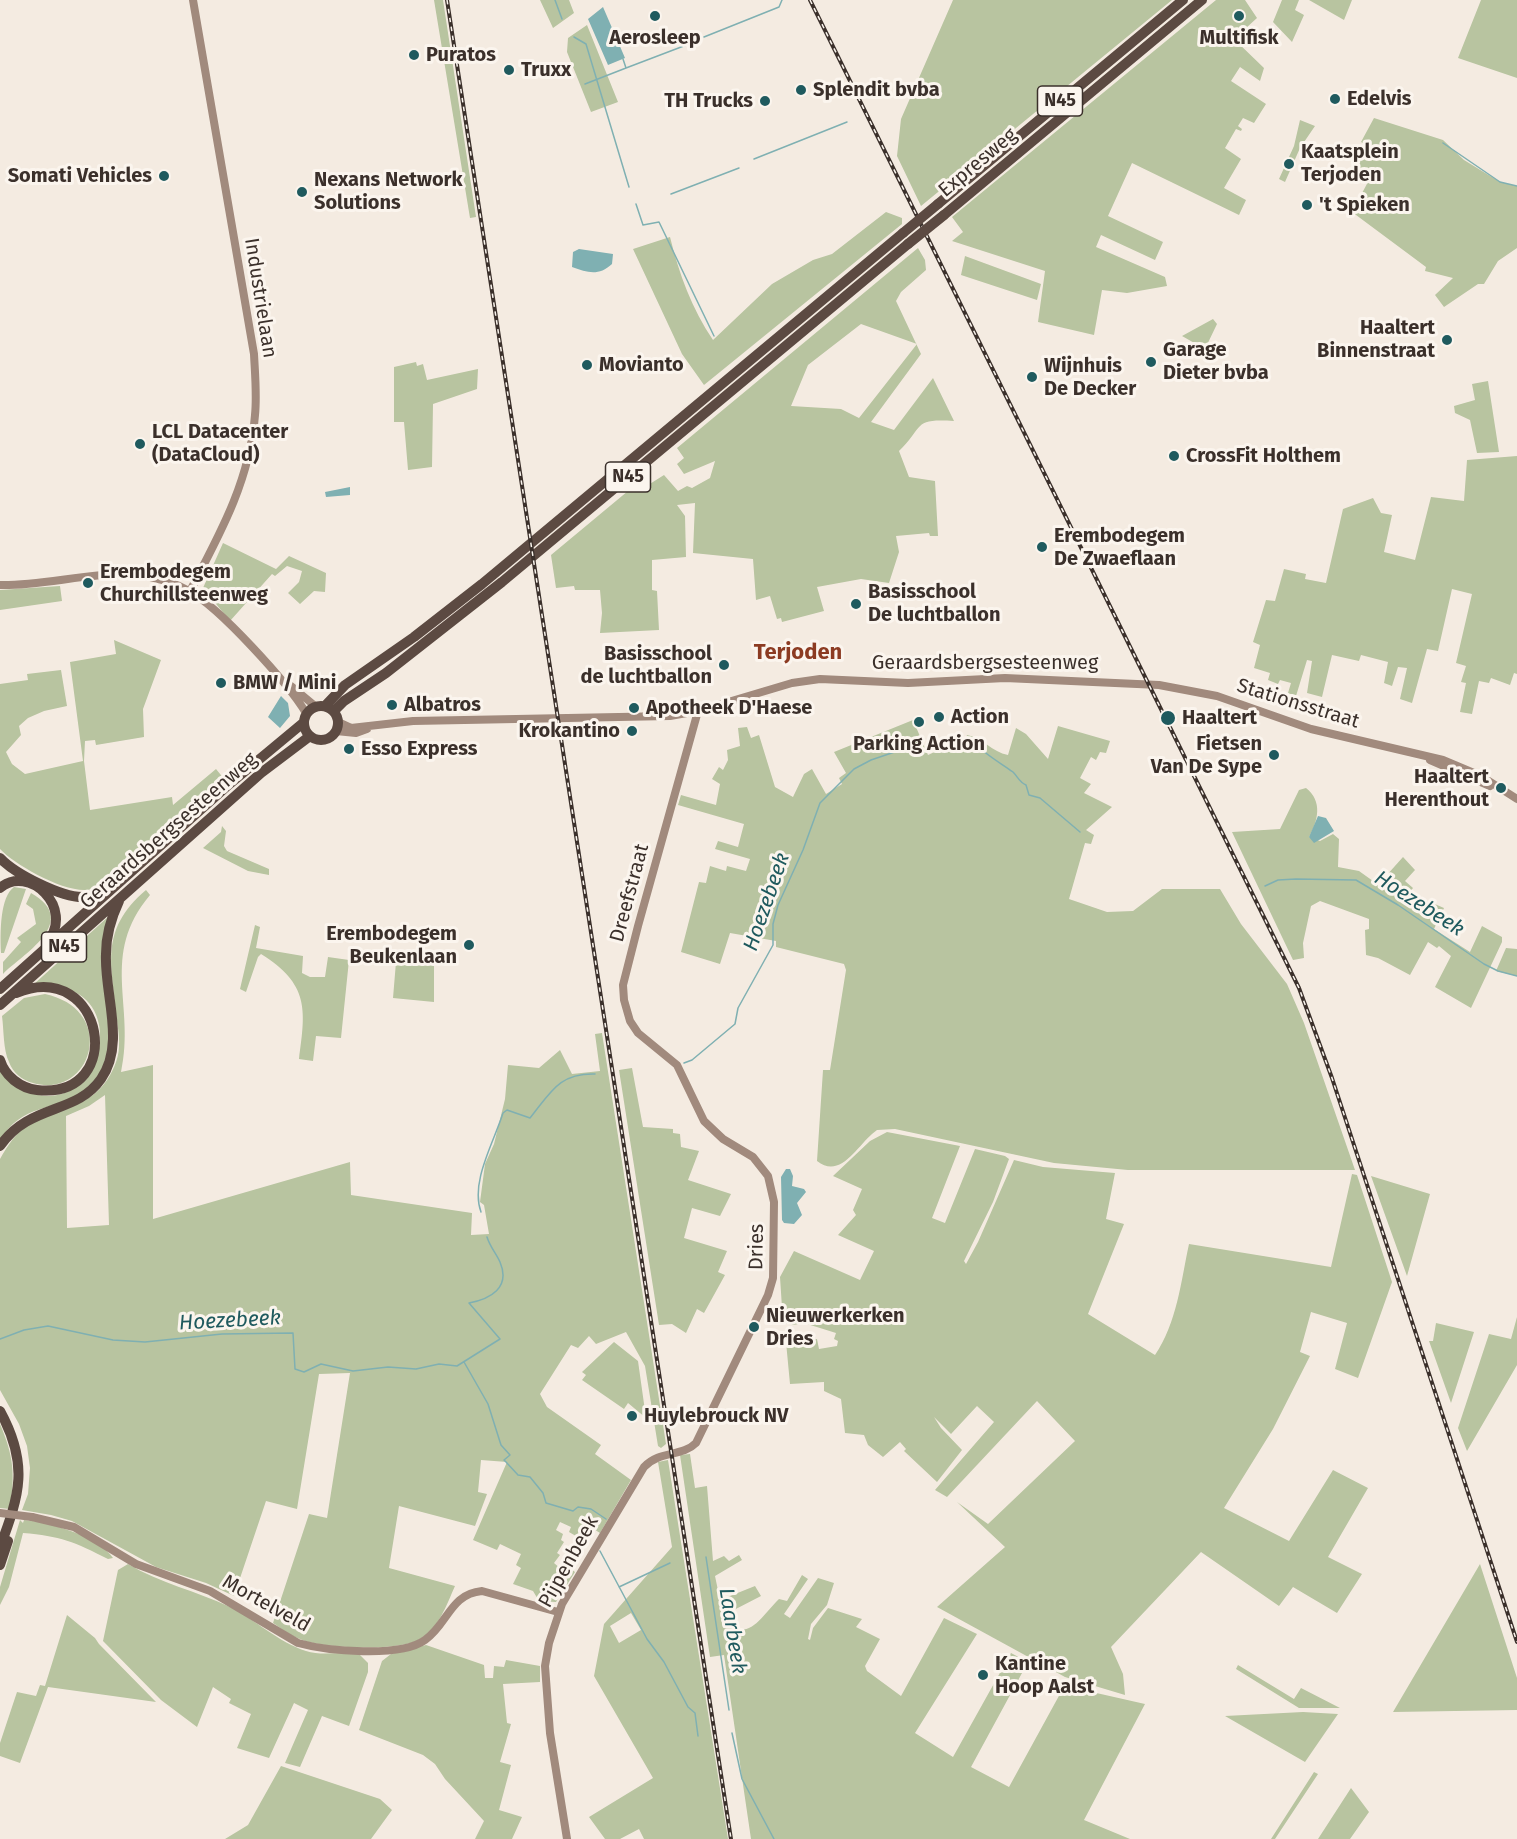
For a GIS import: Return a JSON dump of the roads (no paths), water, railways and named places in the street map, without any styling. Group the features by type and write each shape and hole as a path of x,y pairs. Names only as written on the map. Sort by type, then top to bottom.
{"highway":[{"name":"Expresweg","path":"323,716 345,685 414,637 482,584 1184,0"},
{"name":"Expresweg","path":"323,716 419,649 502,582 1202,0"},
{"path":"310,736 323,716"},
{"name":"Geraardsbergsesteenweg","path":"0,1005 261,773 310,736 323,740 323,716"},
{"name":"Geraardsbergsesteenweg","path":"4,986 226,787 323,716"},
{"path":"0,858 55,891 73,897 94,895 132,872"},
{"path":"0,888 11,881 25,882 41,891 54,905 58,916 56,930 38,955"},
{"path":"0,1146 26,1120 81,1097 95,1086 105,1072 111,1056 113,1037 106,966 107,936 119,901"},
{"path":"0,1060 7,1073 22,1086 55,1090 69,1086 80,1078 90,1064 96,1048 92,1020 72,996 41,987 29,988 10,996"},
{"path":"0,1411 18,1452 20,1482 0,1565"},
{"path":"0,1547 10,1523"}],"street":[{"name":"Industrielaan","path":"190,591 242,484 256,413 254,354 193,0"},
{"path":"0,585 22,585 105,576 136,575 163,579 190,591 210,606 285,683 323,716"},
{"name":"Geraardsbergsesteenweg","path":"323,716 351,728 413,721 638,718 698,711 808,680 908,682 1005,678 1137,683"},
{"name":"Stationsstraat","path":"1137,683 1209,694 1250,706 1311,729 1460,766 1481,776 1514,798"},
{"name":"Dreefstraat","path":"677,1065 645,1040 634,1028 626,1010 623,985 657,853 698,711"},
{"name":"Dries","path":"677,1065 704,1121 712,1131 753,1157 761,1166 771,1184 774,1202 771,1286 698,1438 691,1447"},
{"name":"Pijpenbeek","path":"567,1839 550,1733 545,1666 558,1612 644,1467 655,1457 691,1447"},
{"name":"Mortelveld","path":"0,1513 32,1517 74,1527 120,1555 150,1570 210,1592 298,1643 313,1647 376,1649 416,1645 436,1630 458,1600 472,1592 482,1591 558,1612"}],"water":[{"path":"603,7 625,58 608,65 588,19"},
{"path":"579,249 613,254 612,264 598,272 583,271 572,267 573,252"},
{"path":"350,487 350,495 326,497 325,492"},
{"path":"281,696 288,703 290,716 280,728 268,717"},
{"path":"1318,816 1326,818 1334,831 1314,843 1309,837"},
{"path":"786,1169 790,1169 793,1176 792,1186 804,1189 806,1192 797,1203 802,1215 794,1224 784,1223 782,1220 781,1177"}],"waterway":[{"path":"555,0 562,19"},
{"path":"704,37 779,7 782,0"},
{"path":"574,37 586,44 629,187"},
{"path":"623,59 626,68 689,44"},
{"path":"585,84 626,68"},
{"path":"754,159 847,122"},
{"path":"1443,143 1500,182 1517,186"},
{"path":"671,194 739,168"},
{"path":"636,204 643,225 659,222 714,336"},
{"name":"Hoezebeek","path":"684,1063 692,1060 735,1024 738,1008 773,945 773,924 778,905 803,850 820,803 854,769 871,760 918,744"},
{"name":"Hoezebeek","path":"981,749 1013,772 1026,785 1029,795 1040,798 1080,832"},
{"name":"Hoezebeek","path":"1265,886 1278,880 1356,880 1398,905 1484,964 1517,976"},
{"name":"Hoezebeek","path":"481,1212 478,1200 481,1175 503,1113 507,1110 530,1118 550,1092 564,1081 573,1077 595,1074"},
{"name":"Hoezebeek","path":"0,1339 24,1330 48,1326 113,1340 145,1342 222,1334 293,1333 295,1369 304,1372 321,1364 353,1371 388,1367 416,1369 439,1364 457,1366 500,1339 469,1303 484,1299 497,1291 503,1279 500,1262 487,1237"},
{"name":"Laarbeek","path":"464,1362 488,1404 501,1445 510,1455 504,1460 518,1475 530,1477 543,1493 546,1503 573,1511 578,1507 591,1509 606,1519"},
{"path":"600,1551 647,1639 664,1662 688,1707 695,1713 698,1736"},
{"name":"Laarbeek","path":"706,1557 729,1710"},
{"name":"Laarbeek","path":"619,1587 670,1563"},
{"name":"Laarbeek","path":"732,1733 742,1779 774,1839"}],"railway":[{"path":"447,0 731,1839"},
{"path":"810,0 1299,988 1332,1078 1517,1642"}],"place":[{"name":"Aerosleep","path":"655,16"},
{"name":"Multifisk","path":"1239,16"},
{"name":"Puratos","path":"414,55"},
{"name":"Truxx","path":"509,70"},
{"name":"Splendit bvba","path":"801,90"},
{"name":"Edelvis","path":"1335,99"},
{"name":"TH Trucks","path":"765,101"},
{"name":"Kaatsplein Terjoden","path":"1289,164"},
{"name":"Somati Vehicles","path":"164,176"},
{"name":"Nexans Network Solutions","path":"302,192"},
{"name":"'t Spieken","path":"1307,205"},
{"name":"Haaltert Binnenstraat","path":"1447,340"},
{"name":"Garage Dieter bvba","path":"1151,362"},
{"name":"Movianto","path":"587,365"},
{"name":"Wijnhuis De Decker","path":"1032,377"},
{"name":"LCL Datacenter (DataCloud)","path":"140,444"},
{"name":"CrossFit Holthem","path":"1174,456"},
{"name":"Erembodegem De Zwaeflaan","path":"1042,547"},
{"name":"Erembodegem Churchillsteenweg","path":"88,583"},
{"name":"Basisschool De luchtballon","path":"856,604"},
{"name":"Basisschool de luchtballon","path":"724,665"},
{"name":"BMW / Mini","path":"221,683"},
{"name":"Albatros","path":"392,705"},
{"name":"Apotheek D'Haese","path":"634,708"},
{"name":"Action","path":"939,717"},
{"name":"Haaltert","path":"1168,718"},
{"name":"Parking Action","path":"919,722"},
{"name":"Krokantino","path":"632,731"},
{"name":"Esso Express","path":"349,749"},
{"name":"Fietsen Van De Sype","path":"1274,755"},
{"name":"Haaltert Herenthout","path":"1501,788"},
{"name":"Erembodegem Beukenlaan","path":"469,945"},
{"name":"Nieuwerkerken Dries","path":"754,1327"},
{"name":"Huylebrouck NV","path":"632,1416"},
{"name":"Kantine Hoop Aalst","path":"983,1675"}],"district":[{"name":"Terjoden","path":"798,653"}]}
